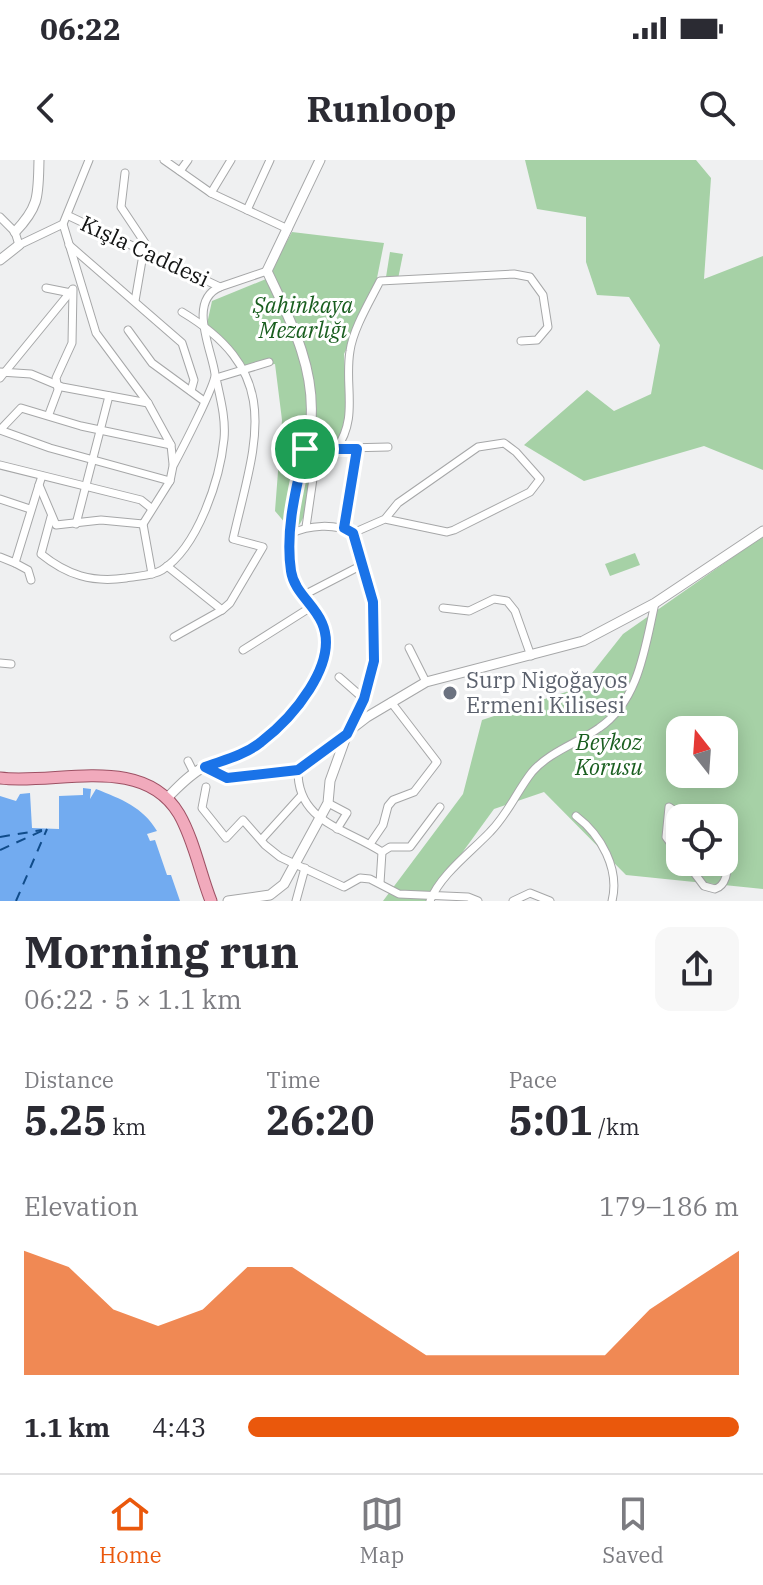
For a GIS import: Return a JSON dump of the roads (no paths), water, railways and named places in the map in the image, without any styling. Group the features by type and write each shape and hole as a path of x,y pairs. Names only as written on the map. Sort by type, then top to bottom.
{"main road":[{"path":"0,778 103,776 148,784 167,798 187,832 211,901"}],"street":[{"path":"15,232 33,213 37,202 39,160"},
{"path":"1,258 19,245 63,224 69,216 89,160"},
{"path":"164,160 211,193 288,229"},
{"path":"180,171 188,160"},
{"path":"211,193 231,160"},
{"path":"247,210 270,160"},
{"path":"167,798 194,773 261,742 296,705 326,654 322,622 292,577 291,514 311,422 311,385 297,333 267,271 320,160"},
{"path":"125,173 121,207 144,240 135,301"},
{"name":"Kışla Caddesi","path":"69,216 142,247 220,287 267,271"},
{"path":"0,217 15,232 19,245"},
{"path":"63,224 96,333 148,403 171,445 173,466"},
{"path":"69,245 182,343 194,380 191,391"},
{"path":"336,449 346,435 350,416 350,347 380,281 514,274 530,277 543,295 548,327 537,340 521,341"},
{"path":"2,374 72,291 78,276"},
{"path":"51,517 41,554 71,574 89,580 152,574 167,566 190,538 215,483 224,431 203,324 210,295 220,287"},
{"path":"46,288 72,291"},
{"path":"49,414 58,390 56,382 72,343 72,291"},
{"path":"174,637 230,603 263,547 233,539 255,452 251,382 245,369 203,324 182,312"},
{"path":"128,330 152,363 204,401"},
{"path":"152,574 143,524 170,481 173,466 216,378 269,362"},
{"path":"2,374 31,374 62,387 148,403"},
{"path":"76,524 109,396"},
{"path":"170,481 0,430 21,408 101,431 171,445"},
{"path":"353,533 385,519 398,503 478,447 504,443 540,479 540,483 530,492 447,532 385,519"},
{"path":"305,449 388,447"},
{"path":"344,528 357,449"},
{"path":"306,527 317,451"},
{"path":"0,465 40,480 141,500 151,508"},
{"path":"15,563 40,480"},
{"path":"40,480 56,525 101,520 143,524"},
{"path":"0,499 30,509"},
{"path":"228,901 270,895 284,884 328,803 330,781 372,679 373,602 353,533 344,528 306,527 290,534"},
{"path":"205,767 227,778 298,770 391,702 426,682 583,641 655,603 763,531"},
{"path":"0,557 28,570 31,580"},
{"path":"302,596 362,565"},
{"path":"167,566 222,610"},
{"path":"443,608 469,611 494,599 507,601 515,611 531,656"},
{"path":"430,899 497,825 533,771 568,745 599,728 621,709 633,685 655,603"},
{"path":"243,650 311,607"},
{"path":"409,648 426,682"},
{"path":"0,663 11,664"},
{"path":"339,677 364,699"},
{"path":"370,844 383,825 388,806 393,800 414,792 437,762 391,702"},
{"path":"188,761 194,773"},
{"path":"298,770 300,797 321,818 382,852"},
{"path":"206,787 202,808 226,838 243,820 265,845 295,864 344,887 360,878 380,883 399,894 430,899 468,897 478,901"},
{"path":"262,839 300,797"},
{"path":"328,803 347,813 337,829"},
{"path":"382,852 390,847 410,847 440,807"},
{"path":"576,816 594,831 613,870 612,901"},
{"path":"380,883 382,852"},
{"path":"296,901 305,868"},
{"path":"696,876 704,886 715,889"},
{"path":"715,889 723,883 726,876"},
{"path":"715,889 715,901"},
{"path":"513,901 530,893 550,901"}],"water":[{"path":"83,788 91,789 90,799 96,789 123,800 145,816 157,831 147,834 150,841 155,840 180,901 0,901 0,796 16,801 20,794 30,793 32,828 59,829 59,796 83,795"}],"place":[{"name":"Surp Nigoğayos Ermeni Kilisesi","path":"450,693"}],"park label":[{"name":"Şahinkaya Mezarlığı","path":"303,318"},
{"name":"Beykoz Korusu","path":"609,754"}]}
